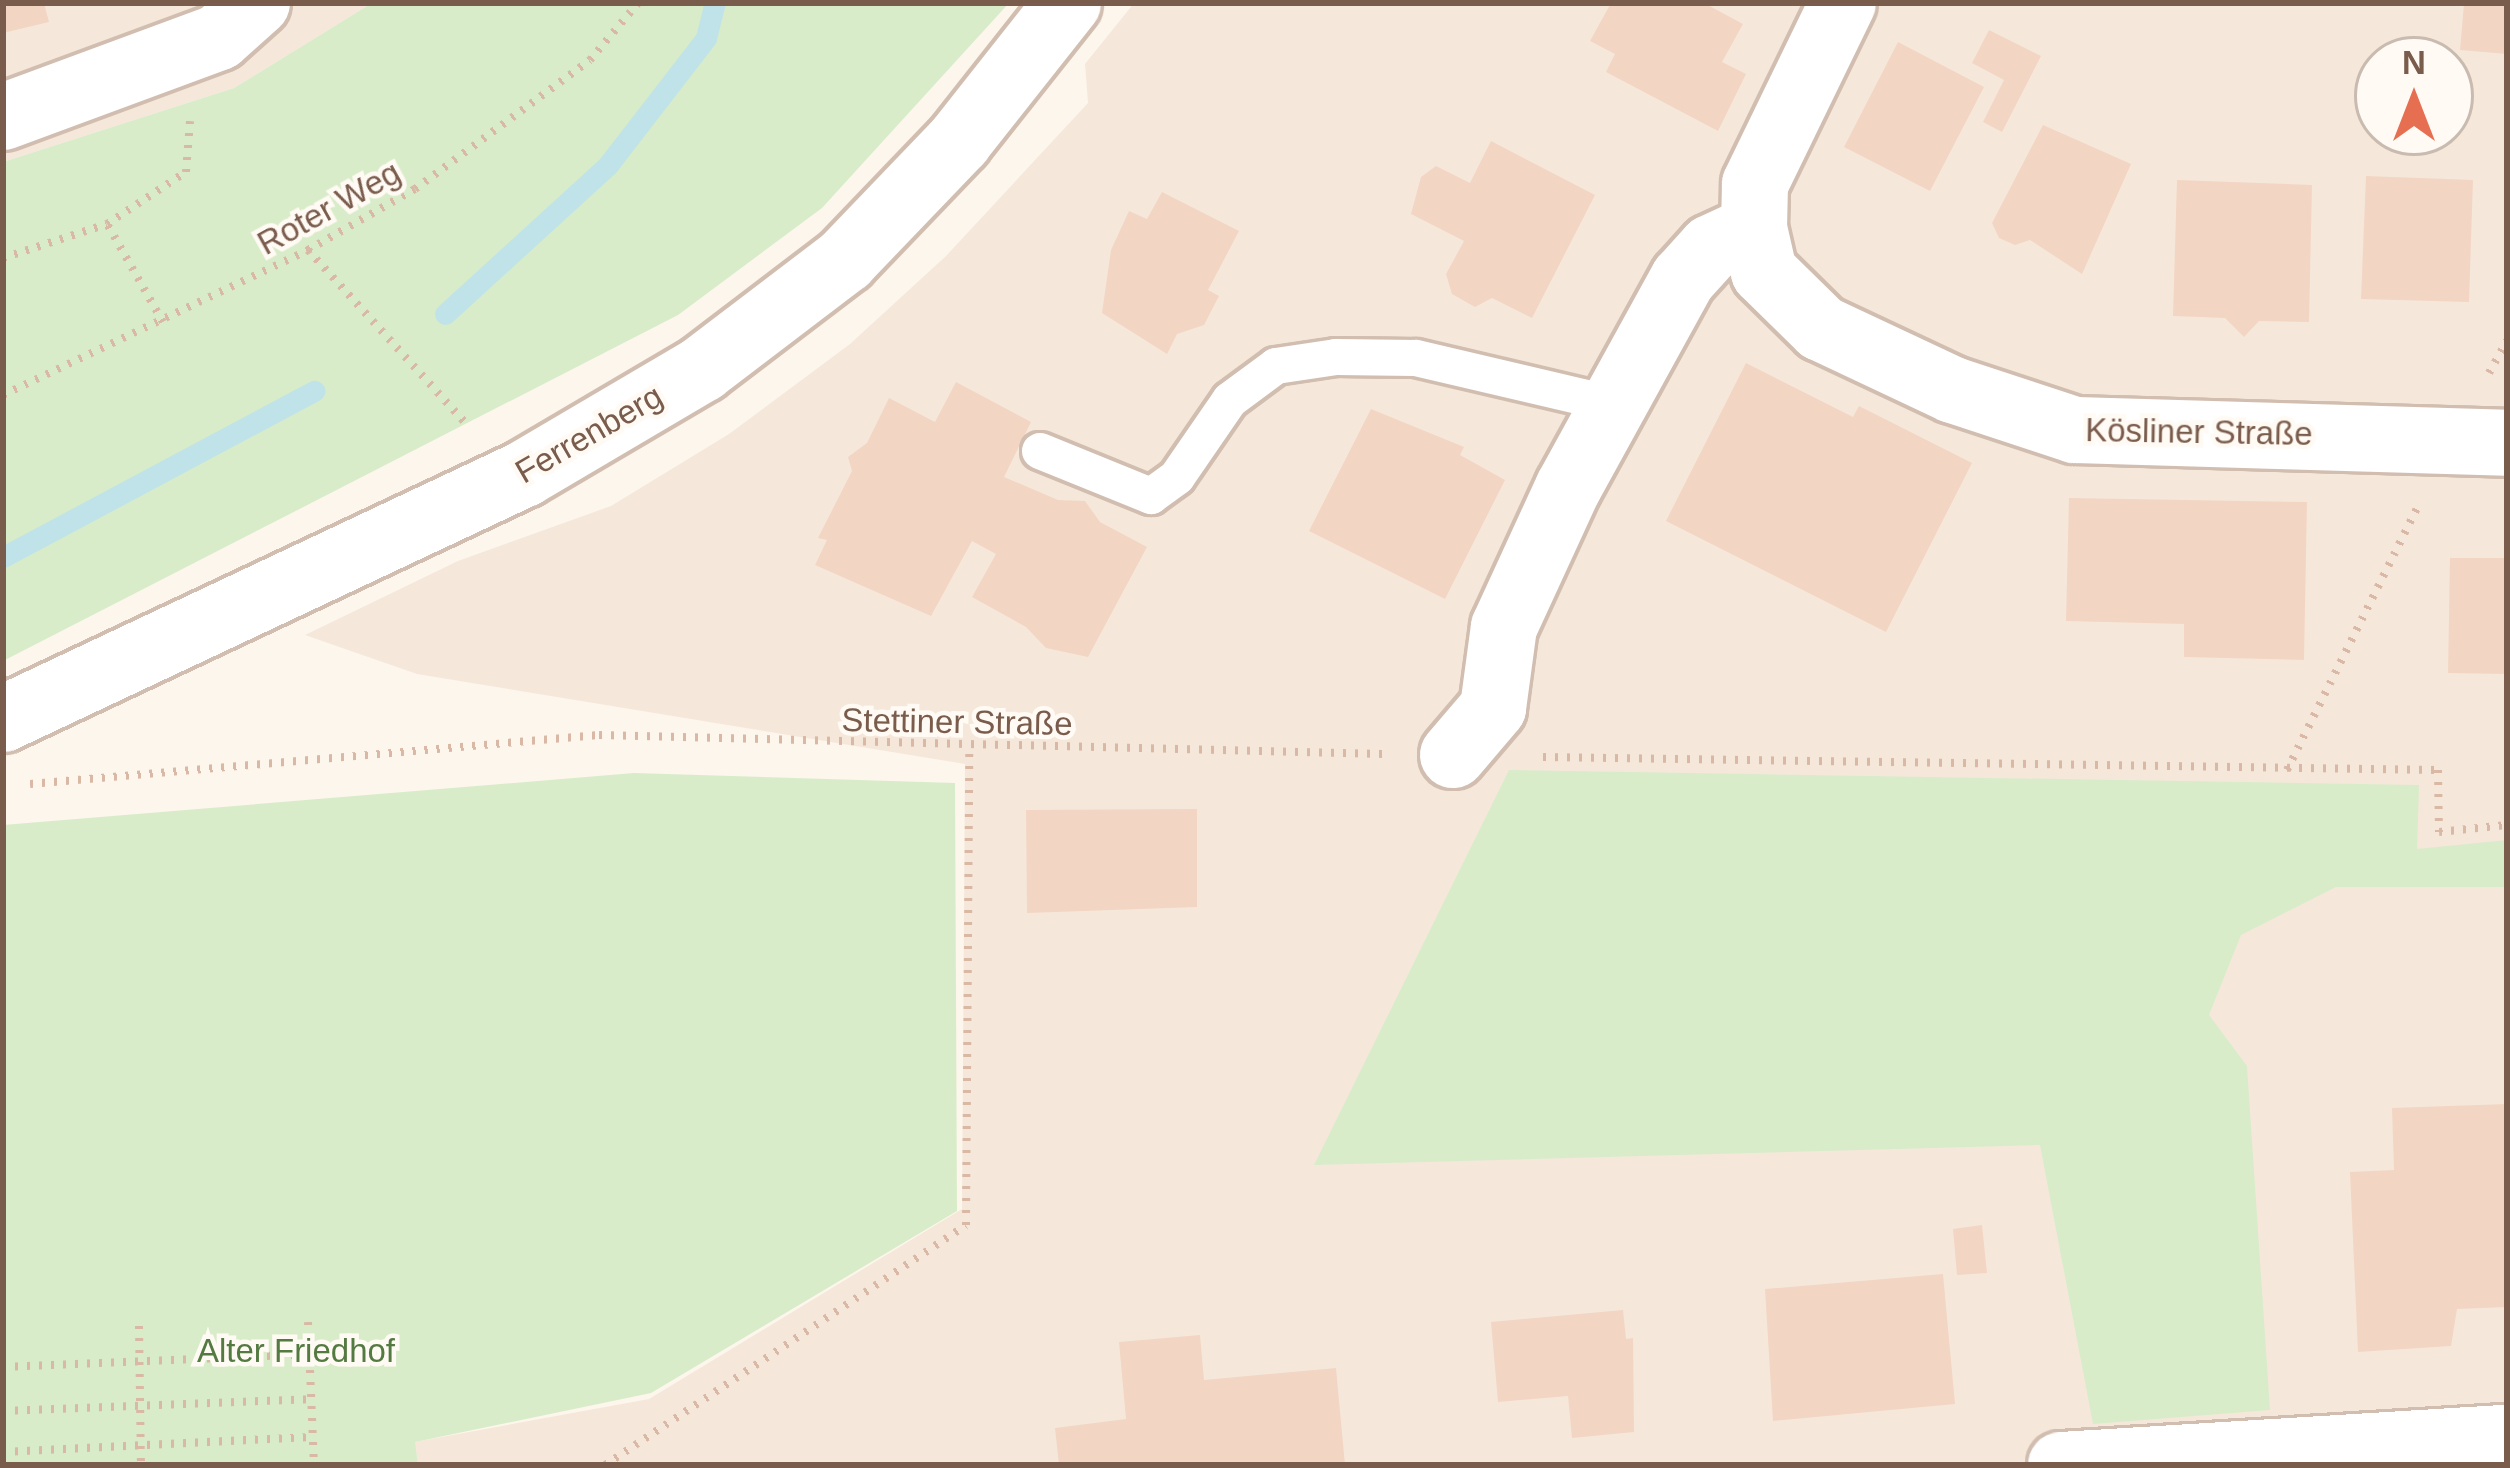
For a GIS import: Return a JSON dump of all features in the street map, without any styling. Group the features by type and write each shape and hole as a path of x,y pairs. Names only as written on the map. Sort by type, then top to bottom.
{"street":[{"path":"3,117 219,37 257,3"},
{"name":"Ferrenberg","path":"3,719 524,474 703,368 844,260 959,141 1068,3"},
{"path":"1453,755 1493,708 1504,626 1612,404 1683,279 1711,248 1754,228 1755,184 1829,8"},
{"name":"Kösliner Straße","path":"1754,228 1764,272 1821,328 1953,390 2074,430 2480,441"},
{"path":"2061,1465 2507,1438"}],"lane":[{"path":"1040,452 1151,496 1177,477 1230,400 1276,366 1336,357 1416,358 1612,404"}],"path":[{"name":"Roter Weg","path":"3,395 164,322 416,189 541,100 638,3"},
{"path":"3,258 106,224 186,172 190,120 138,69"},
{"path":"106,224 164,322"},
{"path":"308,250 475,434 524,474"},
{"path":"2491,370 2507,340"},
{"path":"2287,770 2480,441"},
{"name":"Stettiner Straße","path":"35,790 599,735 969,747 2438,770 2439,832 2507,825"},
{"path":"605,1465 966,1225 969,747"},
{"path":"308,1322 314,1465"},
{"path":"139,1326 141,1465"},
{"path":"3,1367 309,1354"},
{"path":"3,1411 311,1399"},
{"path":"3,1452 312,1437"}],"shaded area":[{"path":"3,3 372,3 234,88 3,162"},
{"path":"1134,3 2507,3 2507,1465 418,1465 414,1442 649,1399 962,1209 965,764 417,674 305,635 458,561 611,506 729,434 850,344 946,256 1088,103 1085,64"}],"green space":[{"path":"372,3 1009,3 822,208 678,315 3,661 3,162 234,88"},
{"path":"1509,770 2419,785 2417,849 2507,840 2507,887 2336,887 2241,935 2209,1015 2247,1066 2270,1410 2093,1424 2040,1145 1314,1165"},
{"name":"Alter Friedhof","path":"634,773 955,783 957,1211 651,1393 415,1442 418,1465 3,1465 3,825"}],"building":[{"path":"3,3 44,3 49,22 3,33"},
{"path":"1611,3 1704,3 1743,24 1722,62 1746,74 1718,131 1606,72 1615,54 1590,41"},
{"path":"2507,3 2507,54 2474,51 2474,36 2461,36 2464,4"},
{"path":"1989,30 2041,56 2002,132 1983,122 2004,80 1972,63"},
{"path":"1898,42 1984,87 1930,191 1844,147"},
{"path":"2043,125 2131,164 2082,274 2030,240 2015,245 1999,238 1992,223"},
{"path":"1491,141 1595,195 1532,318 1492,298 1475,307 1452,294 1446,274 1464,241 1411,214 1421,177 1436,166 1470,183"},
{"path":"2366,176 2473,180 2469,302 2361,299"},
{"path":"2177,180 2312,185 2309,322 2259,321 2244,337 2225,318 2173,316"},
{"path":"1162,192 1239,231 1208,290 1219,296 1204,325 1177,334 1167,354 1102,313 1111,250 1129,211 1147,219"},
{"path":"1746,363 1853,417 1859,406 1972,463 1886,632 1666,521"},
{"path":"956,382 1031,422 1004,477 1058,500 1085,501 1100,522 1147,547 1088,657 1046,648 1026,627 972,597 996,554 972,541 931,616 815,565 827,540 818,538 852,471 848,457 867,443 889,398 935,422"},
{"path":"1371,409 1464,447 1460,455 1505,480 1445,599 1309,531"},
{"path":"2069,498 2307,502 2304,660 2184,657 2184,624 2066,621"},
{"path":"2450,558 2507,558 2507,674 2448,673"},
{"path":"1197,809 1197,907 1027,913 1026,810"},
{"path":"2507,1104 2507,1307 2457,1309 2451,1346 2358,1352 2350,1172 2394,1170 2392,1108"},
{"path":"1982,1225 1987,1273 1957,1275 1953,1229"},
{"path":"1943,1274 1955,1404 1773,1421 1765,1289"},
{"path":"1623,1310 1626,1339 1633,1338 1634,1432 1572,1438 1568,1396 1498,1402 1491,1322"},
{"path":"1200,1335 1204,1380 1336,1368 1345,1465 1059,1465 1055,1428 1126,1419 1119,1342"}],"waterway":[{"path":"445,314 608,165 706,38 715,3"},
{"path":"3,557 314,391"}]}
